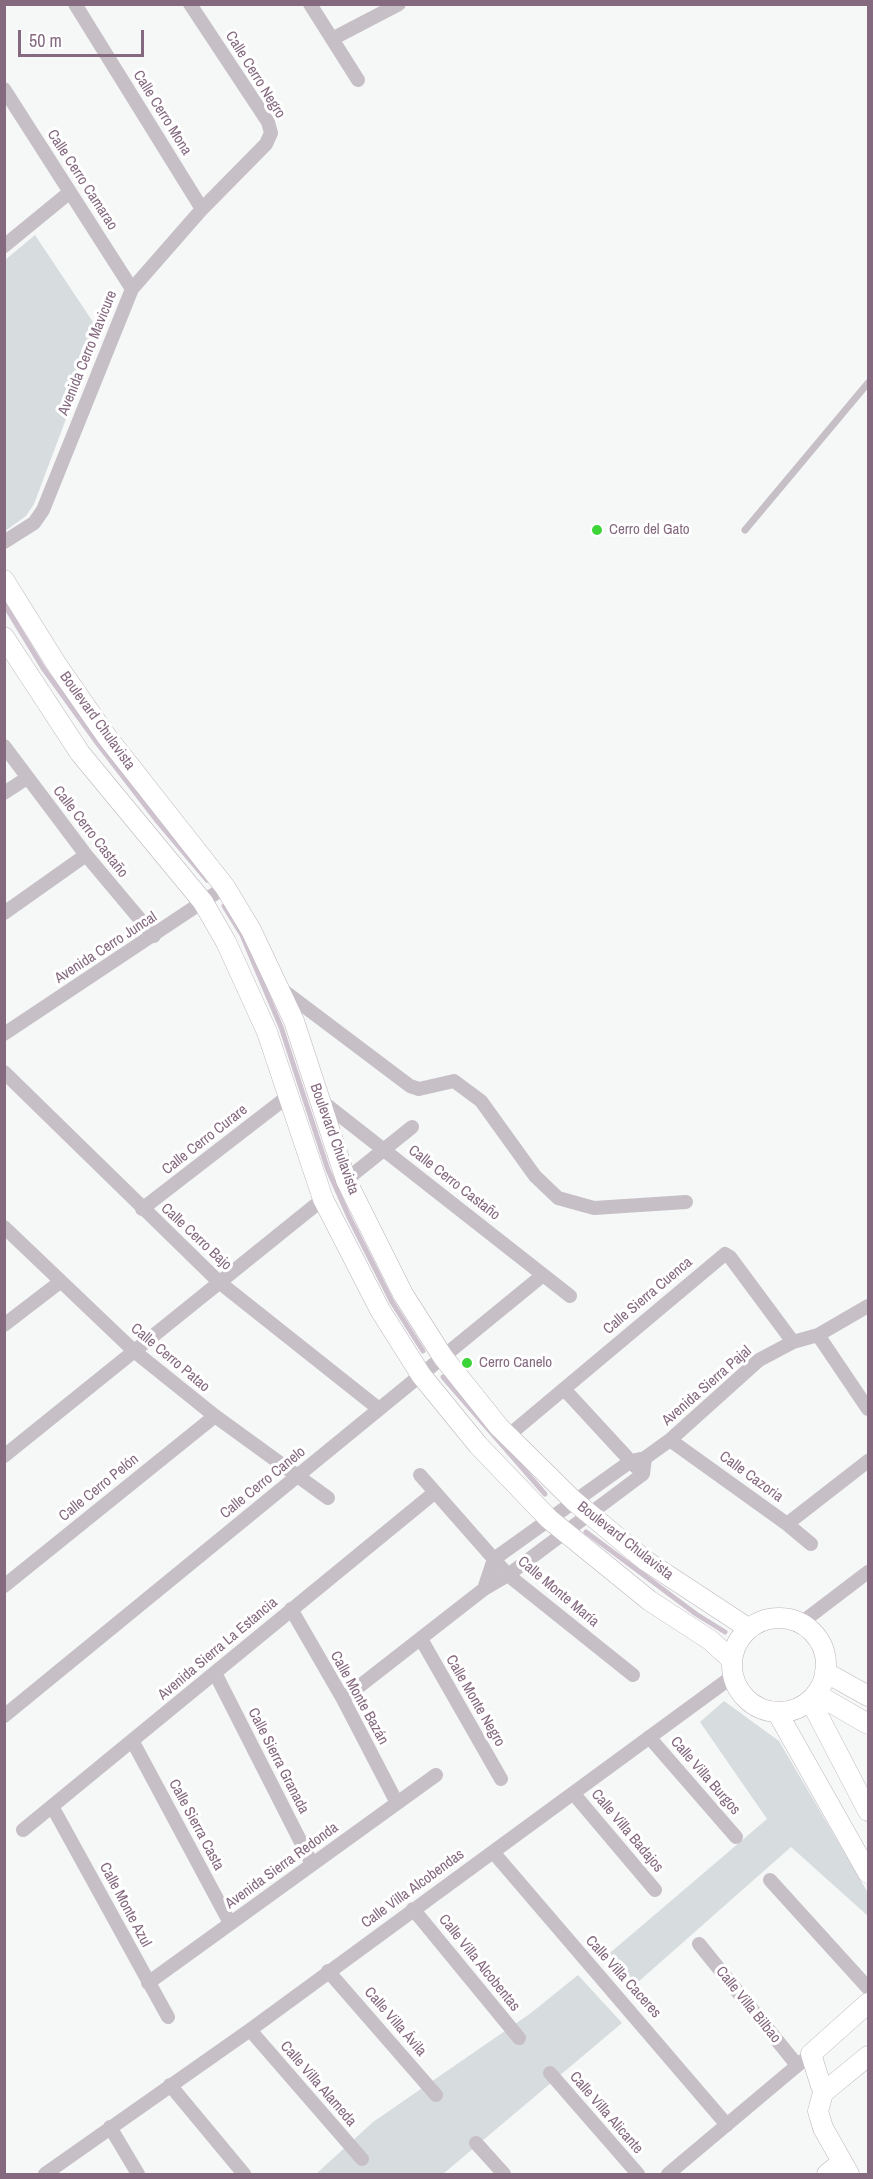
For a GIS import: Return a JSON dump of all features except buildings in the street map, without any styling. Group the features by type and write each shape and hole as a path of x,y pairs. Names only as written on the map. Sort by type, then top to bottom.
{"street":[{"name":"Calle Cerro Mona","path":"75,4 202,209"},
{"name":"Calle Cerro Negro","path":"190,4 267,122 271,133"},
{"path":"310,4 358,80"},
{"path":"332,39 399,4"},
{"name":"Calle Cerro Camarao","path":"4,89 10,111 70,192 132,289"},
{"name":"Avenida Cerro Mavicure","path":"4,542 34,523 43,510 132,289 202,209 266,144 271,133"},
{"path":"4,246 70,192"},
{"name":"Boulevard Chulavista","path":"4,580 57,665 106,737 225,887 251,930 280,988 308,1059 317,1098 346,1180 403,1294 443,1357 509,1435 574,1501 646,1561 748,1628"},
{"name":"Boulevard Chulavista","path":"4,637 80,753 203,902 226,942 267,1032 323,1199 380,1310 421,1375 478,1445 549,1519 650,1601 710,1640 732,1668 739,1690 749,1701 762,1709 777,1712"},
{"name":"Calle Cerro Castaño","path":"4,746 86,855 154,936"},
{"path":"4,793 27,778"},
{"path":"4,913 86,855"},
{"name":"Avenida Cerro Juncal","path":"4,1034 225,887"},
{"path":"280,988 410,1086 418,1089 454,1081 482,1101 535,1176 558,1198 594,1208 686,1202"},
{"name":"Calle Cerro Bajo","path":"4,1072 219,1282 379,1409"},
{"name":"Calle Cerro Curare","path":"142,1209 287,1097"},
{"name":"Calle Cerro Castaño","path":"317,1098 570,1296"},
{"path":"346,1180 412,1127"},
{"path":"4,1455 323,1199"},
{"name":"Calle Cerro Patao","path":"4,1227 134,1351 215,1416 328,1498"},
{"name":"Calle Sierra Cuenca","path":"509,1435 725,1254 730,1257 793,1342"},
{"name":"Calle Cerro Canelo","path":"4,1716 543,1275"},
{"path":"4,1325 60,1282"},
{"name":"Avenida Sierra Pajal","path":"494,1559 631,1461 645,1458 670,1440 759,1360 793,1342 818,1335 868,1306"},
{"path":"818,1335 868,1409"},
{"path":"564,1389 643,1474"},
{"name":"Calle Cerro Pelón","path":"4,1587 215,1416"},
{"name":"Calle Cazoria","path":"670,1440 787,1524 811,1544"},
{"path":"343,1699 484,1589 508,1575 643,1474 645,1458"},
{"path":"787,1524 868,1461"},
{"name":"Calle Monte María","path":"420,1474 434,1493 508,1575 633,1675"},
{"name":"Avenida Sierra La Estancia","path":"23,1830 53,1808 434,1493"},
{"path":"484,1589 494,1559"},
{"path":"801,1623 865,1578"},
{"name":"Calle Monte Bazán","path":"291,1609 343,1699 397,1803"},
{"path":"732,1668 740,1637 748,1628 774,1617 788,1618 801,1623 813,1632 821,1644 825,1658 825,1672 813,1697 789,1711 777,1712 868,1873"},
{"name":"Calle Monte Negro","path":"420,1639 501,1779"},
{"name":"Calle Villa Alcobendas","path":"45,2175 250,2030 649,1737 732,1668"},
{"path":"825,1672 868,1696"},
{"name":"Calle Sierra Granada","path":"215,1674 312,1864"},
{"path":"813,1697 868,1724"},
{"path":"813,1697 868,1811"},
{"name":"Calle Villa Burgos","path":"649,1737 736,1837"},
{"name":"Calle Sierra Casta","path":"133,1742 230,1923"},
{"name":"Avenida Sierra Redonda","path":"148,1983 436,1775"},
{"name":"Calle Villa Badajos","path":"573,1793 655,1890"},
{"name":"Calle Monte Azul","path":"53,1808 168,2017"},
{"name":"Calle Villa Caceres","path":"493,1852 727,2125"},
{"path":"770,1881 868,1988"},
{"name":"Calle Villa Alcobentas","path":"413,1909 519,2038"},
{"name":"Calle Villa Bilbao","path":"699,1944 804,2060"},
{"name":"Calle Villa Ávila","path":"328,1971 436,2095"},
{"path":"668,2175 868,2003"},
{"name":"Calle Villa Alameda","path":"250,2030 362,2159"},
{"path":"839,2171 818,2111 823,2090 868,2056"},
{"path":"804,2060 823,2090"},
{"name":"Calle Villa Alicante","path":"550,2073 638,2175"},
{"path":"170,2085 244,2175"},
{"path":"110,2127 138,2175"},
{"path":"476,2143 504,2175"}],"lane":[{"path":"745,530 868,383"}],"shaded area":[{"path":"35,235 99,331 34,504 26,516 5,531 5,260"},
{"path":"724,1701 779,1741 868,1893 868,1916 791,1847 629,1990 604,1958 767,1819 700,1722"},
{"path":"578,1975 622,2023 443,2174 316,2174 373,2122 531,2013"}],"waterway":[{"path":"4,604 43,668 98,744 158,822 207,880"},
{"path":"224,906 242,935 281,1027 328,1170 349,1217 392,1302 423,1351"},
{"path":"443,1377 545,1494"},
{"path":"586,1532 696,1614 725,1632"}],"place":[{"name":"Cerro del Gato","path":"597,530"},
{"name":"Cerro Canelo","path":"467,1363"}]}
